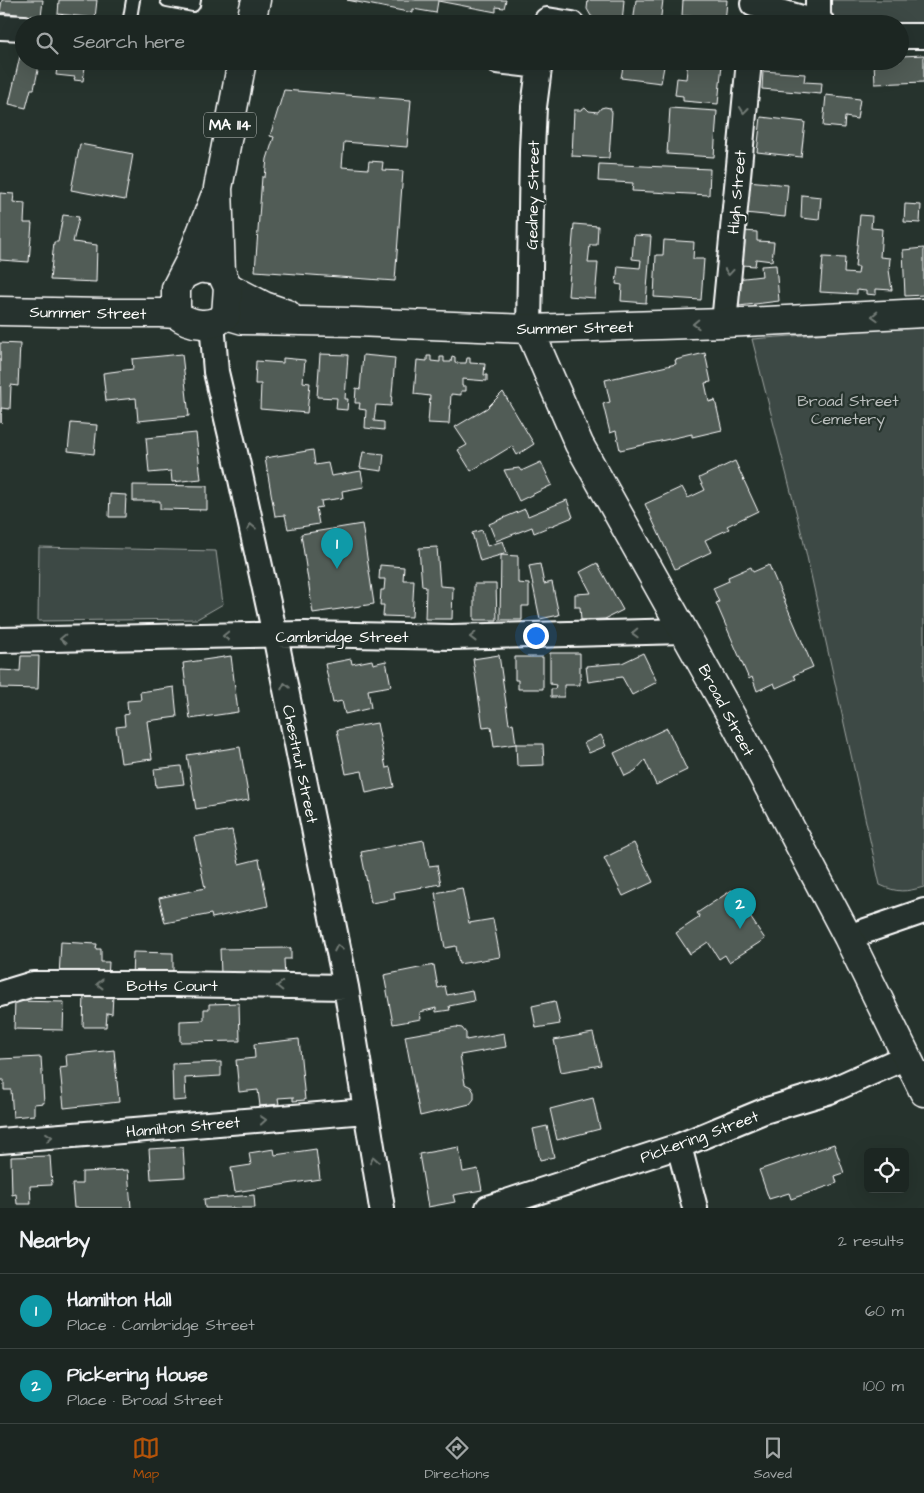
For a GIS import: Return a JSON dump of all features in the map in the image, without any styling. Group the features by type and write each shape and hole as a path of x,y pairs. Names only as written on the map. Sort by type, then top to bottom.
{"street":[{"path":"252,15 256,0"},
{"path":"752,9 810,15"},
{"path":"0,27 15,28"},
{"path":"909,36 924,36"},
{"name":"MA 114","path":"225,280 218,188 240,70"},
{"name":"Gedney Street","path":"529,329 532,150 534,107 539,70"},
{"name":"High Street","path":"724,323 748,70"},
{"path":"218,188 178,292 183,320 205,324 219,319 225,280"},
{"path":"178,292 195,269 208,269 264,306 305,320"},
{"name":"Summer Street","path":"0,311 160,313 178,292"},
{"name":"Summer Street","path":"219,319 305,320 529,329 724,323 924,313"},
{"name":"Chestnut Street","path":"219,319 216,372 274,636 346,987 382,1208"},
{"name":"Broad Street","path":"529,329 580,444 734,721 848,937 924,1092"},
{"name":"Cambridge Street","path":"0,640 305,634 452,637 684,631"},
{"path":"848,937 924,911"},
{"name":"Botts Court","path":"0,994 33,984 346,987"},
{"name":"Pickering Street","path":"488,1208 679,1146 764,1111 830,1091 906,1057"},
{"name":"Hamilton Street","path":"0,1141 366,1111"},
{"path":"679,1146 695,1208"}],"lane":[{"path":"131,15 133,0"},
{"path":"167,0 193,5 194,0"}],"green space":[{"path":"818,0 924,0 924,34 909,35 909,15 821,15"},
{"name":"Broad Street Cemetery","path":"924,326 924,887 902,891 880,885 803,539 752,339"},
{"path":"39,547 216,551 223,604 197,619 38,621"}],"building":[{"path":"2,0 43,0 41,15 0,12"},
{"path":"59,0 97,0 95,15 58,14"},
{"path":"347,0 506,0 504,8 496,7 496,12 438,1 436,13 413,9 413,13"},
{"path":"588,0 624,0 623,15 590,15 587,9"},
{"path":"636,0 663,0 661,15 634,15"},
{"path":"683,0 727,0 726,15 682,15"},
{"path":"924,55 924,82 875,84 874,70 909,70 909,56"},
{"path":"17,70 38,70 34,89 31,89 26,108 9,104"},
{"path":"57,70 85,70 83,81 74,80 75,77 56,75"},
{"path":"622,70 663,70 661,83 621,78"},
{"path":"687,70 721,70 718,104 683,101 683,96 675,95 677,78 686,79"},
{"path":"763,71 805,74 804,82 822,83 821,94 762,89"},
{"path":"284,90 411,100 407,147 344,142 342,167 368,169 369,161 383,162 382,170 403,171 395,281 255,271 262,177 265,177 267,159 274,137 270,136"},
{"path":"826,95 860,99 857,119 845,117 844,128 823,126"},
{"path":"585,107 589,111 598,112 601,108 605,107 610,108 612,112 609,158 572,156 574,110 581,110"},
{"path":"670,108 717,111 714,157 667,154"},
{"path":"761,117 805,122 801,157 757,152"},
{"path":"80,144 133,154 125,200 71,190"},
{"path":"599,164 710,169 709,195 632,191 633,183 598,181"},
{"path":"748,181 788,185 785,217 745,213"},
{"path":"0,193 14,194 13,202 25,203 24,223 32,223 29,262 0,260"},
{"path":"802,195 821,197 819,220 801,218"},
{"path":"905,204 921,205 920,223 904,222"},
{"path":"63,215 79,217 73,242 97,245 96,282 50,280 54,242 58,242"},
{"path":"860,215 872,216 871,228 882,229 880,257 890,258 889,270 892,290 876,289 876,295 866,294 866,291 857,290 857,294 820,292 823,257 845,258 844,273 858,274 859,267 855,267"},
{"path":"574,224 598,226 597,245 590,245 588,263 598,263 595,298 568,296"},
{"path":"744,231 757,232 757,241 774,242 772,261 756,259 755,266 742,265"},
{"path":"634,235 651,236 646,303 621,301 622,285 616,284 618,266 640,268 641,260 632,259"},
{"path":"664,240 694,242 693,259 704,259 701,300 654,297 656,255 663,255"},
{"path":"924,248 924,295 905,296 903,250"},
{"path":"776,265 779,301 739,306 736,279 762,276 761,266"},
{"path":"0,343 20,344 18,386 11,385 10,409 1,408 1,423"},
{"path":"705,353 711,382 705,383 709,402 715,400 722,430 692,437 692,434 620,450 616,431 610,433 603,404 610,402 605,380 676,364 675,360"},
{"path":"182,354 189,416 138,421 136,398 106,401 103,373 133,369 132,359"},
{"path":"320,354 348,355 345,399 348,399 347,410 336,409 337,398 317,397"},
{"path":"363,355 395,358 391,406 376,405 374,421 384,422 384,430 365,428 366,410 359,409 360,403 355,403 356,388 360,389"},
{"path":"427,356 431,356 431,361 440,362 440,357 444,357 444,362 451,362 452,356 455,357 455,363 466,363 467,358 470,358 470,363 485,364 484,375 487,375 487,381 462,379 462,386 466,386 466,391 461,391 461,395 451,394 449,424 428,423 430,396 414,394 417,360 427,361"},
{"path":"283,358 305,360 303,382 310,383 307,413 260,409 261,384 255,384 256,361 283,363"},
{"path":"503,392 534,444 517,455 512,446 471,471 458,450 467,445 455,427 487,408"},
{"path":"71,423 97,425 94,454 68,451"},
{"path":"196,433 201,479 172,482 171,471 149,473 146,438"},
{"path":"313,450 315,465 328,463 331,476 361,471 364,487 342,491 343,498 321,501 322,507 316,508 319,524 288,529 285,515 275,516 265,458"},
{"path":"363,452 384,454 382,471 360,468"},
{"path":"735,461 758,511 727,526 729,529 705,540 711,552 675,569 645,504 682,487 688,498 705,490 699,478"},
{"path":"541,462 552,485 519,501 504,470 519,468 521,471"},
{"path":"133,485 207,486 207,510 160,509 160,501 133,501"},
{"path":"110,494 126,495 125,517 109,517"},
{"path":"567,500 573,517 534,533 532,527 496,541 489,524 525,509 528,516"},
{"path":"362,524 374,604 313,613 301,534"},
{"path":"482,530 487,546 503,541 507,553 480,561 472,533"},
{"path":"437,547 440,586 453,587 452,619 425,619 426,587 422,586 419,548"},
{"path":"501,555 518,556 518,583 529,584 529,606 522,606 522,620 500,620"},
{"path":"597,563 623,610 605,619 581,620 580,607 575,607 575,594 591,593 580,572"},
{"path":"540,564 544,584 552,582 559,615 540,619 529,566"},
{"path":"380,565 404,567 403,580 414,580 412,617 383,616 384,605 380,605 381,590 384,590 385,579 379,579"},
{"path":"769,565 813,667 794,675 796,679 776,688 774,683 757,691 752,677 749,679 716,603 719,602 713,588 729,581 728,577 751,567 753,572"},
{"path":"474,584 496,584 497,620 474,620"},
{"path":"550,653 580,653 580,685 564,685 564,697 551,697 551,689 555,689 556,685 550,684"},
{"path":"643,653 657,682 632,695 622,677 588,682 586,666 622,663"},
{"path":"499,655 509,724 513,723 516,744 494,747 491,727 483,728 473,659"},
{"path":"21,656 39,656 38,689 0,688 0,670 20,671"},
{"path":"231,656 238,712 190,719 183,663"},
{"path":"515,657 543,657 543,689 518,689 518,680 515,680"},
{"path":"351,659 352,664 372,660 373,664 386,661 391,686 368,690 371,708 345,714 342,701 333,703 325,664"},
{"path":"174,687 177,717 147,721 152,759 121,763 116,727 125,726 124,715 128,714 127,701 141,700 140,692"},
{"path":"377,723 386,768 390,767 394,787 366,793 362,771 346,774 337,730"},
{"path":"667,728 687,770 656,785 645,760 635,771 625,776 614,753"},
{"path":"601,735 606,746 589,753 584,743"},
{"path":"516,744 543,744 544,765 517,766"},
{"path":"240,747 249,800 196,809 187,755"},
{"path":"181,766 184,784 156,787 154,769"},
{"path":"232,830 239,864 259,859 268,906 212,918 211,914 165,923 159,898 205,888 194,837"},
{"path":"424,840 429,866 437,865 441,884 394,892 395,899 371,903 361,852"},
{"path":"634,843 653,882 623,896 604,858"},
{"path":"462,888 469,923 493,919 500,957 459,964 456,946 445,948 435,893"},
{"path":"732,890 765,939 729,962 725,955 719,959 708,942 690,954 676,933 700,917 697,913"},
{"path":"61,942 97,944 96,949 101,949 101,962 109,962 108,979 59,976"},
{"path":"291,948 291,959 284,959 285,980 221,974 220,949"},
{"path":"133,952 173,953 173,974 132,977"},
{"path":"434,965 438,988 445,986 447,995 472,990 474,1001 449,1006 450,1010 436,1012 436,1008 420,1012 421,1019 393,1024 384,975"},
{"path":"84,993 113,995 112,1014 107,1013 106,1027 83,1027"},
{"path":"15,1001 64,1002 63,1030 14,1029"},
{"path":"555,1001 560,1024 536,1028 532,1006"},
{"path":"239,1003 240,1041 180,1042 180,1021 204,1020 204,1009 209,1009 209,1004"},
{"path":"456,1027 462,1028 466,1033 466,1040 504,1033 506,1047 460,1055 465,1084 471,1087 474,1092 474,1099 470,1104 420,1116 405,1036"},
{"path":"593,1033 601,1065 561,1072 554,1040"},
{"path":"299,1039 305,1100 293,1101 293,1097 278,1098 279,1104 260,1106 258,1090 239,1092 236,1060 255,1058 254,1044"},
{"path":"114,1050 119,1102 64,1108 60,1068 67,1067 66,1055"},
{"path":"41,1057 44,1103 34,1104 34,1115 13,1117 11,1090 4,1090 4,1080 0,1080 0,1059"},
{"path":"221,1062 221,1076 185,1078 186,1100 173,1101 172,1064"},
{"path":"593,1098 600,1129 557,1140 550,1109"},
{"path":"547,1126 554,1157 540,1160 533,1129"},
{"path":"834,1144 844,1173 835,1176 837,1183 791,1199 789,1193 769,1199 759,1170"},
{"path":"183,1147 185,1177 151,1179 149,1149"},
{"path":"459,1147 463,1172 478,1169 482,1190 453,1195 455,1202 428,1207 419,1154"},
{"path":"274,1149 275,1155 316,1149 320,1179 235,1192 231,1168 251,1165 249,1153"},
{"path":"50,1156 52,1185 30,1186 31,1204 17,1204 16,1194 12,1195 11,1157"},
{"path":"128,1170 131,1208 74,1208 72,1184 82,1184 82,1172"},
{"path":"254,1195 255,1208 205,1208 204,1199"}],"place":[{"name":"Hamilton Hall","path":"337,569"},
{"name":"Pickering House","path":"740,929"}]}
